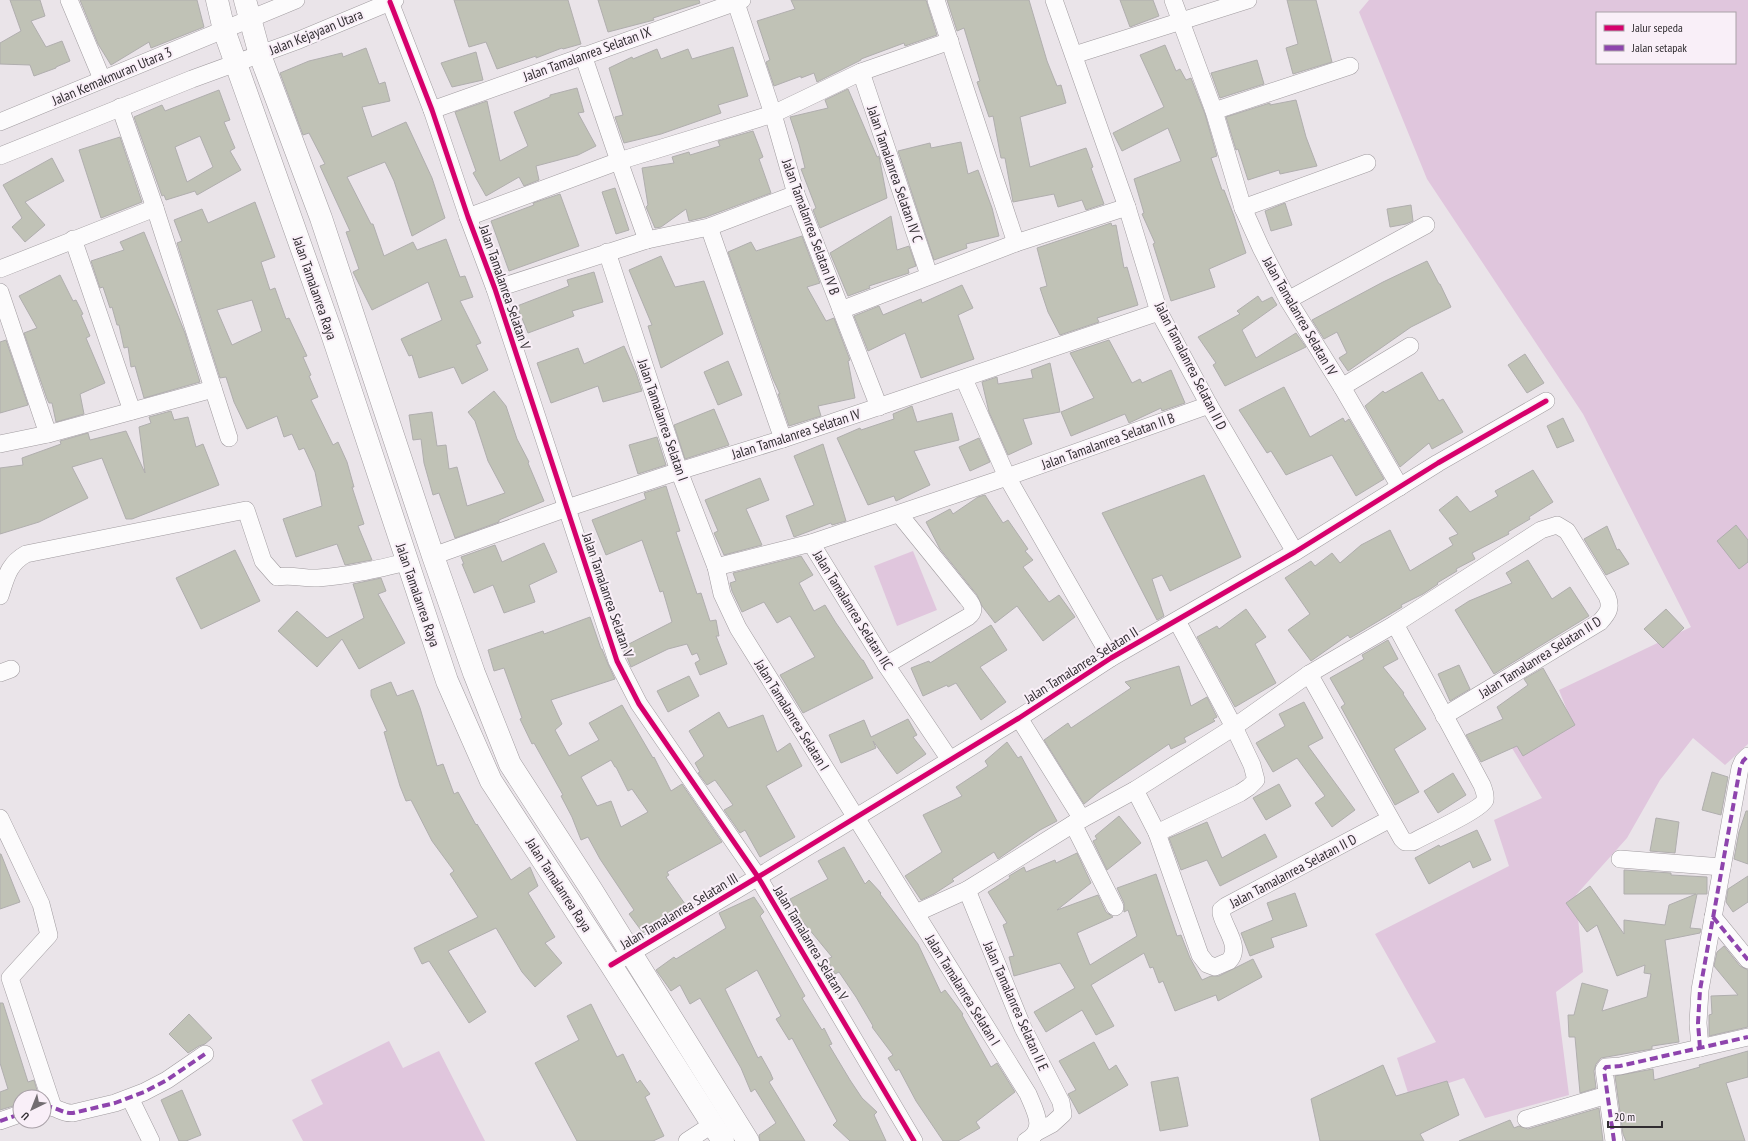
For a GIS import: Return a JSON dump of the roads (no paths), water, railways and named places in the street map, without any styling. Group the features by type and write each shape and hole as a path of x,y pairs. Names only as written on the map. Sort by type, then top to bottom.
{"main road":[{"name":"Jalan Tamalanrea Raya","path":"217,0 224,30 237,63 333,337 448,681 491,781 718,1132"},
{"name":"Jalan Tamalanrea Raya","path":"247,10 260,55 322,218 433,556 474,673 510,764 591,889 748,1141"},
{"path":"333,337 359,330"}],"street":[{"path":"69,0 102,79"},
{"path":"224,30 247,10 296,0"},
{"path":"936,0 1016,243"},
{"name":"Jalan Tamalanrea Selatan II D","path":"1054,0 1128,207 1159,312 1209,405 1295,552"},
{"name":"Jalan Tamalanrea Selatan IV","path":"1173,0 1214,111 1244,208 1261,248 1288,300 1342,387 1400,487"},
{"path":"1074,55 1248,0"},
{"name":"Jalan Tamalanrea Selatan V","path":"393,1 468,217 495,289 566,508 617,661 625,679 639,704 758,878 914,1141"},
{"name":"Jalan Kejayaan Utara","path":"0,156 120,107 260,55 393,1"},
{"name":"Jalan Tamalanrea Selatan IX","path":"432,110 738,1"},
{"name":"Jalan Tamalanrea Selatan IV B","path":"738,1 796,194 879,407"},
{"name":"Jalan Kemakmuran Utara 3","path":"0,122 224,30"},
{"path":"773,114 861,72 950,41"},
{"path":"583,55 647,240"},
{"path":"1214,111 1350,66"},
{"name":"Jalan Tamalanrea Selatan IV C","path":"861,72 930,275"},
{"path":"120,107 155,208 229,438"},
{"name":"Jalan Tamalanrea Selatan V","path":"468,217 620,161 773,114"},
{"path":"1244,208 1367,163"},
{"path":"495,289 647,240 709,227 796,194"},
{"path":"841,310 1016,243 1128,207"},
{"path":"0,270 73,239 155,208"},
{"path":"1288,300 1426,224"},
{"path":"709,227 783,439"},
{"path":"73,239 132,411"},
{"name":"Jalan Tamalanrea Selatan I","path":"607,252 679,471 716,566 722,594 738,628 1028,1094 1038,1123 1032,1136"},
{"path":"0,292 48,434"},
{"name":"Jalan Tamalanrea Selatan IV","path":"433,556 566,508 783,439 1159,312"},
{"path":"1342,387 1410,346"},
{"path":"964,379 1007,477 1112,658"},
{"path":"0,444 48,434 213,389"},
{"name":"Jalan Tamalanrea Selatan II","path":"758,878 856,816 1019,718 1112,658 1295,552 1418,476 1546,401"},
{"name":"Jalan Tamalanrea Selatan II B","path":"811,543 1007,477 1209,405"},
{"path":"0,596 11,566 26,554 246,510 263,561 278,577 289,575 316,578 347,575 407,562"},
{"path":"886,665 972,615 973,610 970,601 899,514"},
{"name":"Jalan Tamalanrea Selatan II D","path":"916,914 967,890 1078,822 1135,790 1234,727 1309,674 1395,624 1541,530 1557,525 1567,531 1607,596 1610,603 1610,610 1600,622 1444,716"},
{"name":"Jalan Tamalanrea Selatan IIC","path":"716,566 811,543 886,665 950,760"},
{"path":"1157,834 1240,793 1256,780 1256,774 1234,727 1177,621"},
{"path":"1309,674 1398,836 1405,842 1410,842 1471,811 1484,801 1485,797 1482,785 1395,624"},
{"path":"1019,718 1078,822 1115,907"},
{"path":"1700,1048 1698,1023 1699,995 1740,768 1743,760 1748,756"},
{"name":"Jalan Tamalanrea Selatan II D","path":"1135,790 1157,834 1200,955 1207,964 1215,968 1229,962 1234,951 1232,939 1221,913 1226,906 1390,819"},
{"path":"0,818 41,904 49,935 10,978 44,1089"},
{"path":"1620,859 1722,867"},
{"name":"Jalan Tamalanrea Selatan III","path":"611,965 758,878"},
{"name":"Jalan Tamalanrea Selatan II E","path":"967,890 1022,1028 1060,1102 1063,1114 1052,1124 1032,1136"},
{"path":"1713,917 1748,960"},
{"path":"1614,1141 1604,1070 1606,1067 1620,1066 1748,1037"},
{"path":"52,1108 73,1113 130,1098 158,1085 205,1054"},
{"path":"1526,1118 1607,1095"},
{"path":"130,1098 151,1141"},
{"path":"0,1121 12,1117"},
{"path":"691,1140 718,1132"}]}
